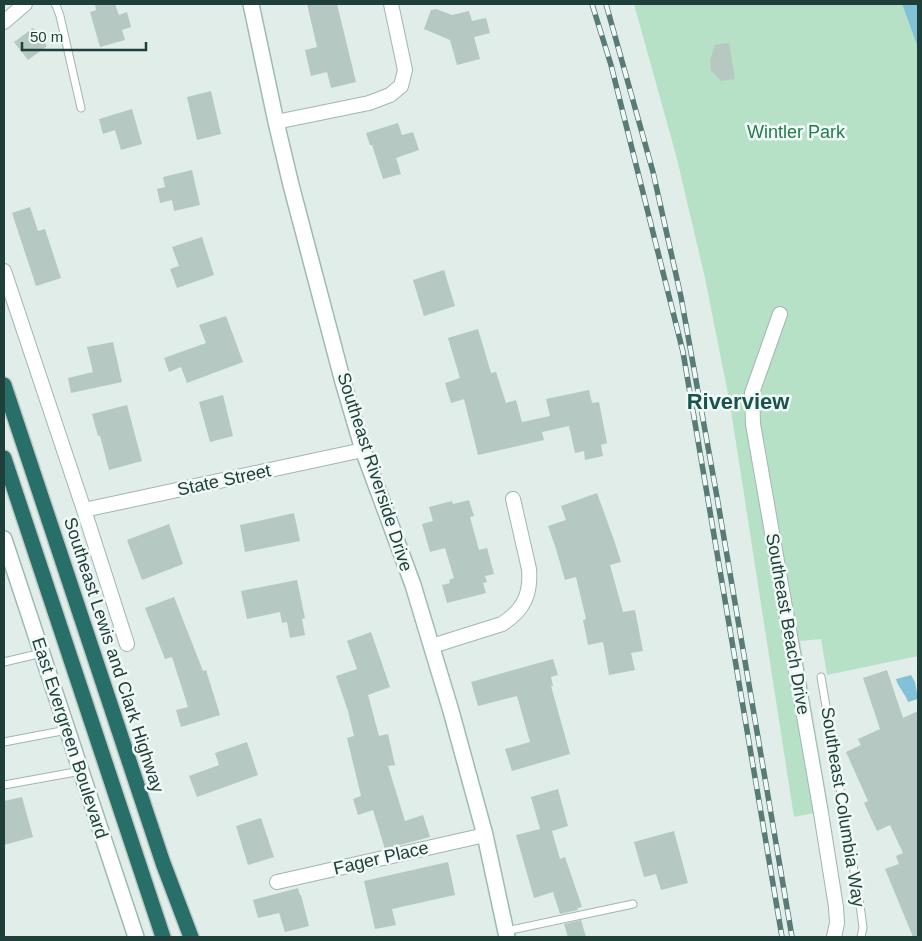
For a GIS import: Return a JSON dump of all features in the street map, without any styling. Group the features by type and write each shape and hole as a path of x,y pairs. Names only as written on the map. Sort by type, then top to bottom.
{"highway":[{"name":"Southeast Lewis and Clark Highway","path":"4,384 163,863 191,937"},
{"path":"4,458 163,937"}],"street":[{"path":"4,22 24,4"},
{"name":"Southeast Riverside Drive","path":"251,4 276,122 314,275 363,450 410,577 451,711 485,835 506,934"},
{"path":"276,122 369,103 390,94 401,86 405,70 391,4"},
{"path":"4,271 127,644"},
{"name":"Southeast Beach Drive","path":"780,314 752,393 754,424 823,822 836,907 837,923 834,937"},
{"name":"State Street","path":"84,510 363,450"},
{"path":"432,646 502,624 510,619 523,605 529,587 529,568 512,499"},
{"name":"East Evergreen Boulevard","path":"4,539 136,937"},
{"name":"Fager Place","path":"277,882 485,835"}],"lane":[{"path":"54,4 60,16 81,108"},
{"path":"4,662 42,653"},
{"name":"Southeast Columbia Way","path":"821,677 861,912 863,928 861,937"},
{"path":"4,742 68,730"},
{"path":"4,785 81,771"},
{"path":"506,934 633,904"}],"green space":[{"name":"Wintler Park","path":"634,4 902,4 918,48 918,656 827,675 821,639 800,641 829,810 794,817 730,404 705,278 676,155"}],"water":[{"path":"902,4 918,4 918,48"},
{"path":"911,675 915,682 918,699 908,702 896,679"}],"building":[{"path":"95,4 115,4 119,15 127,12 131,27 122,30 125,40 100,47 90,12 96,10"},
{"path":"307,4 337,4 356,82 331,88 327,72 311,76 305,50 317,47"},
{"path":"436,9 452,15 469,11 472,21 486,18 490,33 474,37 480,59 457,65 450,40 424,29 431,10"},
{"path":"33,28 47,46 28,60 14,42"},
{"path":"729,43 735,79 721,81 711,70 710,60 715,45"},
{"path":"211,91 221,134 197,140 187,97"},
{"path":"132,109 142,144 121,150 115,130 103,134 99,119"},
{"path":"398,123 402,135 413,132 419,150 396,158 401,174 383,179 366,133"},
{"path":"192,170 200,205 174,211 172,200 160,203 157,189 165,187 163,177"},
{"path":"30,207 38,231 45,229 61,278 36,286 12,213"},
{"path":"202,237 214,275 177,288 170,269 179,266 172,247"},
{"path":"444,270 455,306 424,316 413,280"},
{"path":"226,316 243,362 187,383 181,367 169,372 164,358 206,343 199,325"},
{"path":"478,329 491,373 496,372 506,403 516,400 522,422 550,416 546,399 589,390 592,403 599,402 607,443 601,445 603,456 585,460 584,451 575,453 569,426 542,432 544,440 478,455 464,399 451,403 445,383 460,378 448,338"},
{"path":"113,342 122,382 71,393 68,378 93,372 87,347"},
{"path":"223,395 233,436 210,442 199,402"},
{"path":"127,405 142,461 109,470 92,414"},
{"path":"597,493 621,562 610,565 623,612 635,610 643,651 631,653 635,670 609,675 603,642 588,645 583,620 586,619 576,577 565,580 548,526 566,520 561,506"},
{"path":"469,500 474,516 470,517 479,550 487,548 494,574 485,576 487,582 483,583 486,593 447,603 442,585 450,583 449,580 454,578 445,548 430,552 422,524 433,521 429,507 452,501 453,504"},
{"path":"294,513 300,541 245,552 240,525"},
{"path":"169,524 183,564 142,580 127,540"},
{"path":"297,580 305,618 302,619 305,635 290,638 287,622 282,623 280,612 247,619 241,591"},
{"path":"174,597 203,671 206,670 220,715 181,727 176,710 188,707 172,657 165,659 145,608"},
{"path":"371,632 390,687 368,695 379,736 388,734 395,765 388,766 405,821 423,815 430,837 385,849 373,810 358,815 353,799 361,796 347,738 354,736 336,676 357,669 347,641"},
{"path":"553,659 558,675 551,677 553,686 551,686 570,754 512,771 505,749 530,742 517,696 478,706 471,682"},
{"path":"887,670 903,718 918,711 918,937 913,937 885,869 899,864 896,856 903,853 890,825 877,831 864,803 868,801 846,752 861,745 858,739 880,729 863,678"},
{"path":"247,742 258,775 197,797 189,776 219,765 215,753"},
{"path":"558,789 568,826 552,831 560,859 565,857 582,907 577,908 578,910 560,914 553,892 534,898 516,835 540,829 531,797"},
{"path":"22,797 33,837 4,845 4,801"},
{"path":"261,818 274,857 248,865 236,826"},
{"path":"674,831 688,883 661,890 656,874 644,877 634,842"},
{"path":"448,862 455,895 392,909 396,925 375,929 364,881"},
{"path":"298,888 309,926 285,932 279,913 258,918 253,900"},
{"path":"581,920 586,937 568,937 564,924"}],"railway":[{"path":"592,4 611,65 683,352 782,937"},
{"path":"606,4 653,172 681,297 792,937"}],"district":[{"name":"Riverview","path":"738,401"}]}
